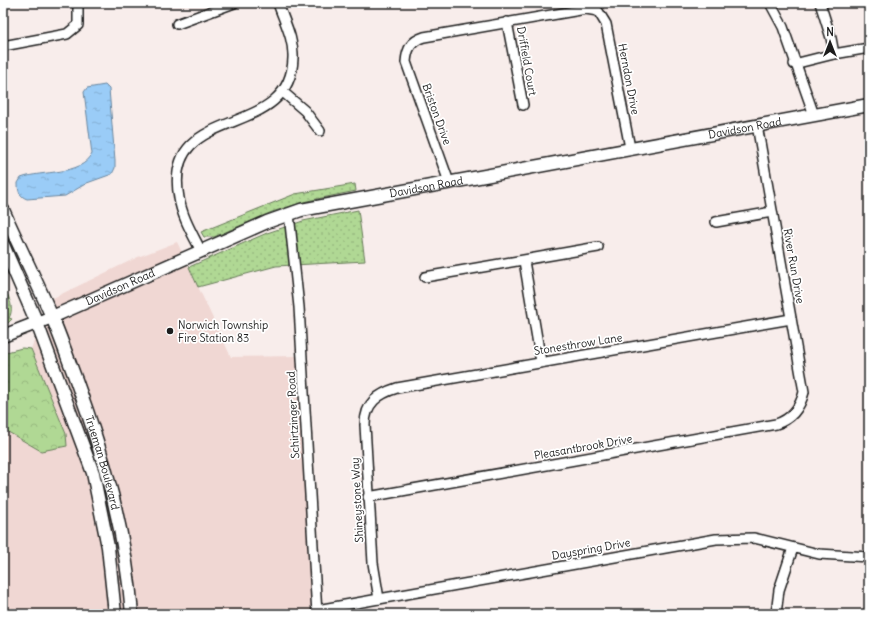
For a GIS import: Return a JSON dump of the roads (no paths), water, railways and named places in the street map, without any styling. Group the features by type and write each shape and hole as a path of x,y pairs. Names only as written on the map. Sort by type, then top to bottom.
{"main road":[{"name":"Davidson Road","path":"3,336 52,317 289,214 320,205 869,105"},
{"name":"Trueman Boulevard","path":"3,210 52,317 92,422 108,474 124,544 132,614"},
{"name":"Trueman Boulevard","path":"3,246 37,323 93,474 108,547 115,614"}],"street":[{"path":"3,46 67,34 78,26 78,3"},
{"path":"177,24 234,3"},
{"path":"201,251 179,199 177,178 179,166 184,155 192,144 204,134 216,127 264,108 283,92 291,76 293,54 290,38 278,3"},
{"path":"770,3 783,27 794,64 814,115"},
{"path":"820,3 831,38 834,54"},
{"name":"Herndon Drive","path":"507,22 586,9 593,9 602,14 606,24 630,148"},
{"name":"Briston Drive","path":"449,182 406,62 406,54 410,45 420,38 507,22"},
{"name":"Driffield Court","path":"507,22 523,105"},
{"path":"794,64 834,54 869,48"},
{"path":"283,92 305,111 320,131"},
{"name":"River Run Drive","path":"757,125 804,392 797,411"},
{"path":"716,222 772,212"},
{"name":"Schirtzinger Road","path":"289,214 299,307 317,612"},
{"path":"425,277 524,262 598,248"},
{"path":"524,262 541,362"},
{"name":"Stonesthrow Lane","path":"372,402 381,394 397,388 791,319"},
{"name":"Shineystone Way","path":"372,402 368,407 365,419 372,563 379,599"},
{"name":"Pleasantbrook Drive","path":"368,497 776,424 784,422 797,411"},
{"name":"Dayspring Drive","path":"317,612 379,599 716,539 754,538 819,554 869,557"},
{"path":"776,614 779,590 793,548"}],"water":[{"path":"105,85 109,89 115,161 115,168 112,174 87,183 65,196 27,199 22,196 18,186 21,178 70,169 87,161 92,154 84,92 87,88"}],"place":[{"name":"Norwich Township Fire Station 83","path":"170,331"}]}
